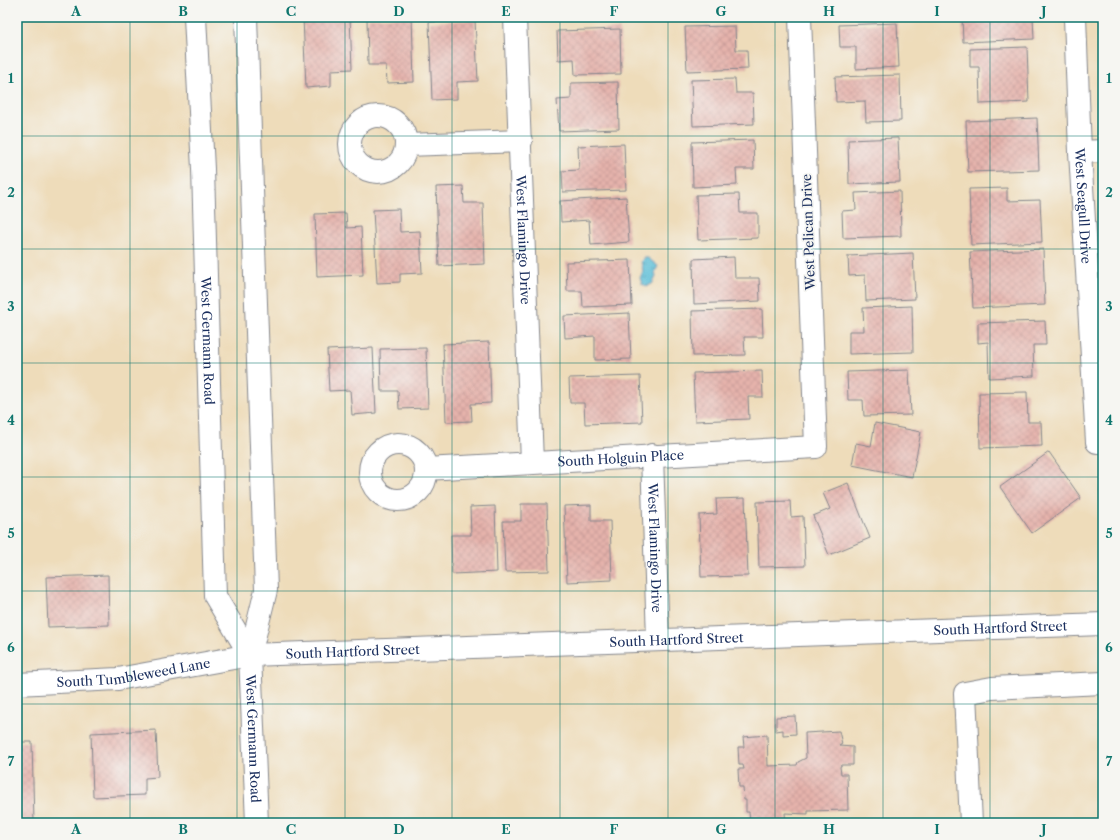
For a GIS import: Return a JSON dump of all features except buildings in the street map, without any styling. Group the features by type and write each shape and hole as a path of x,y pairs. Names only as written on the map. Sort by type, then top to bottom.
{"street":[{"name":"West Germann Road","path":"196,17 203,169 215,596 250,655"},
{"name":"West Germann Road","path":"246,17 266,590 250,655 257,823"},
{"name":"West Flamingo Drive","path":"515,17 521,141 532,462"},
{"name":"West Pelican Drive","path":"800,17 816,447"},
{"name":"West Seagull Drive","path":"1075,17 1080,152 1100,442"},
{"path":"406,145 521,141"},
{"path":"1080,152 1103,151"},
{"name":"South Holguin Place","path":"426,469 652,455 816,447"},
{"name":"West Flamingo Drive","path":"652,455 658,640"},
{"name":"South Hartford Street","path":"250,655 1103,624"},
{"name":"South Tumbleweed Lane","path":"17,684 118,678 250,655"},
{"path":"971,823 965,693 992,688 1103,683"}],"water":[{"path":"644,258 648,258 658,266 655,272 656,277 652,284 647,286 642,284 640,278 643,271 641,261"}]}
